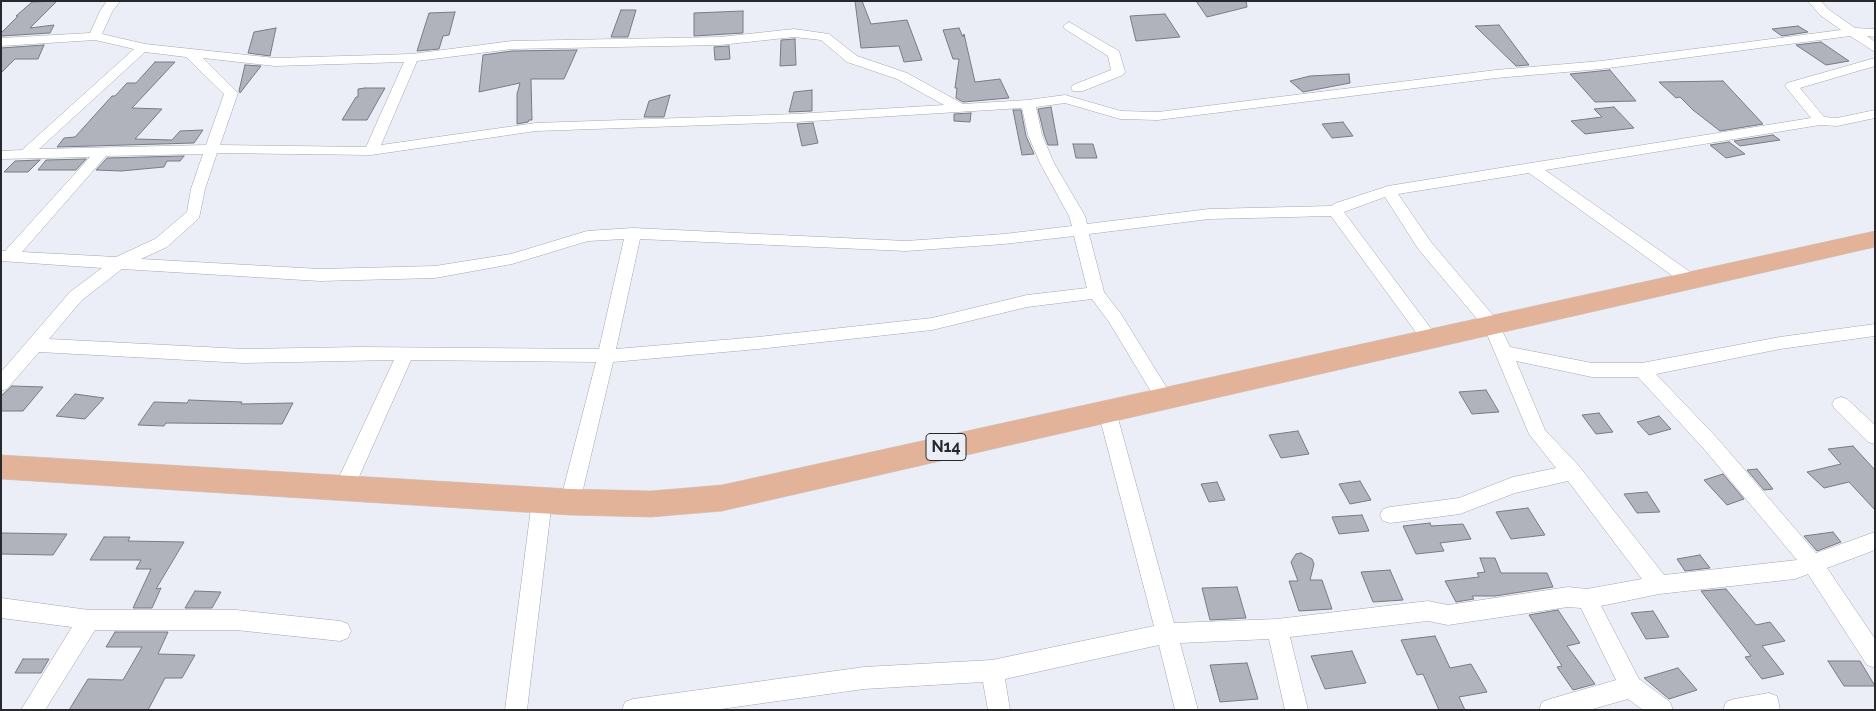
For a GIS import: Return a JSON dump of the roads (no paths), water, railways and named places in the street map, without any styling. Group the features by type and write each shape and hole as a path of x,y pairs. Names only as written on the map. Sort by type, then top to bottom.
{"main road":[{"name":"N14","path":"1,467 570,502 651,504 722,498 1875,238"}],"street":[{"path":"95,36 106,10 114,1"},
{"path":"1814,1 1824,12 1875,48"},
{"path":"1069,26 1114,54 1118,72 1078,88"},
{"path":"1,155 211,149 371,151 536,127 796,118 1028,104 1065,100 1120,115 1158,116 1496,74 1601,65 1852,32 1875,33"},
{"path":"1,42 95,36 142,48 275,62 412,58 512,45 720,41 794,33 825,37 852,59 902,76 960,108"},
{"path":"26,154 142,48"},
{"path":"1,384 76,296 120,262 161,243 194,214 198,189 231,93 191,54"},
{"path":"371,151 412,58"},
{"path":"1820,121 1792,86 1875,62"},
{"path":"1028,104 1035,135 1077,216 1096,293 1115,318 1164,398"},
{"path":"5,256 320,275 435,272 512,259 587,236 633,233 906,246 1004,239 1209,214 1335,211 1341,206 1388,191 1820,121 1837,122 1875,114"},
{"path":"5,256 103,151"},
{"path":"1531,167 1690,280"},
{"path":"1388,191 1425,246 1490,324 1538,434 1572,472 1659,585"},
{"path":"1335,211 1429,338"},
{"path":"570,502 606,356 633,233"},
{"path":"35,345 244,356 360,352 606,356 758,343 932,324 1027,301 1096,293"},
{"path":"1502,352 1592,370 1642,370 1780,343 1875,330"},
{"path":"344,488 405,354"},
{"path":"1642,370 1711,444 1812,563 1875,658"},
{"path":"1841,404 1875,437"},
{"path":"1107,411 1187,710"},
{"path":"1390,515 1460,506 1513,485 1572,472"},
{"path":"516,710 542,500"},
{"path":"634,710 864,678 992,671 1166,633 1277,629 1428,611 1448,615 1568,597 1586,599 1659,585 1795,570 1875,541"},
{"path":"1586,599 1632,688 1662,710"},
{"path":"1,608 89,620 236,620 340,631"},
{"path":"32,710 89,620"},
{"path":"1277,629 1297,710"},
{"path":"992,671 999,710"},
{"path":"1550,710 1632,688"},
{"path":"1734,710 1769,704 1768,710"}]}
